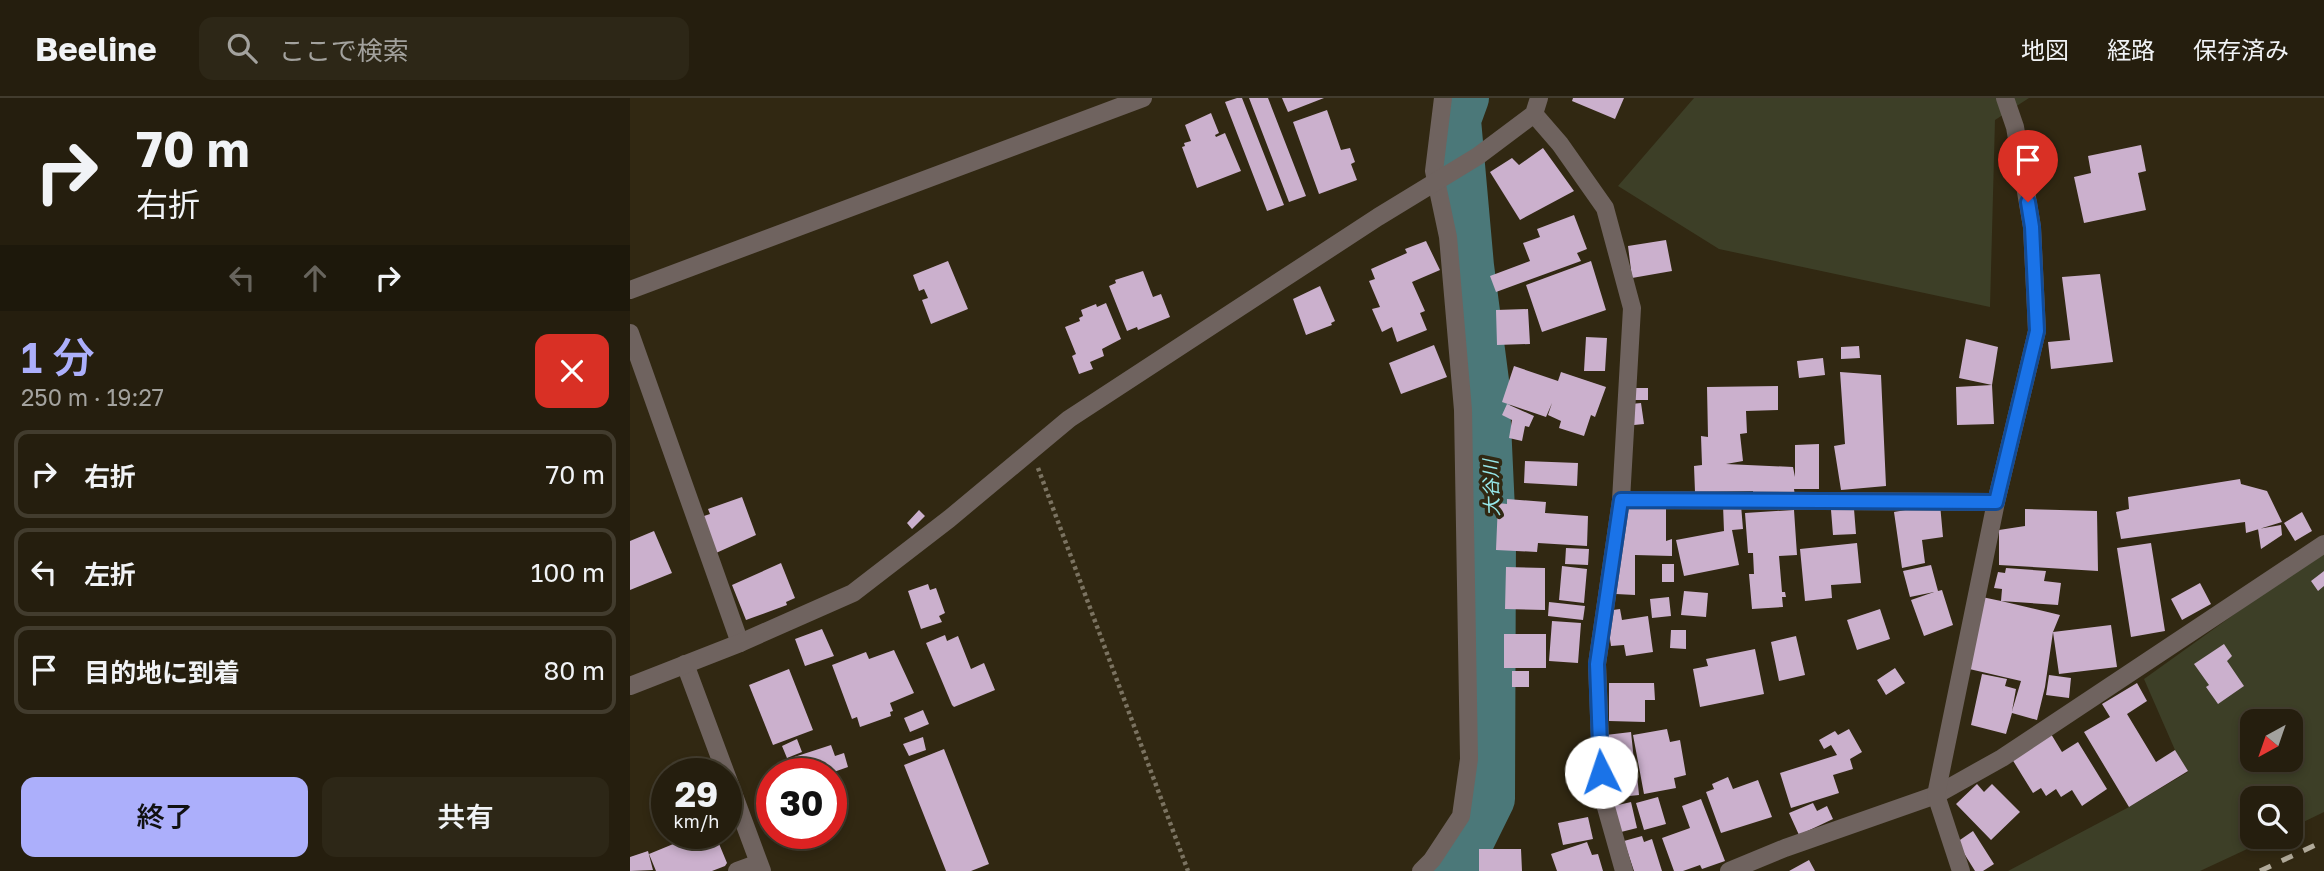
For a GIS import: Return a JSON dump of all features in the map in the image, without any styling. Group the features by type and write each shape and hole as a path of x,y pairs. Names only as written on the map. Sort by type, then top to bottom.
{"street":[{"path":"630,290 1143,98"},
{"path":"1421,871 1432,860 1461,816 1469,759 1462,410 1448,237 1440,179 1434,171 1443,98"},
{"path":"1961,871 1936,795 1996,502 2037,331 2032,227 2015,127 2005,98"},
{"path":"630,687 740,643 853,593 949,519 1069,419 1378,217 1478,156 1536,106 1605,208 1632,308 1621,500 1597,664 1602,793 1624,871"},
{"path":"630,333 740,643"},
{"path":"1621,500 1996,502"},
{"path":"1729,871 1785,848 1936,795 2002,758 2324,544"},
{"path":"685,664 720,758"},
{"path":"737,871 760,867 742,818"}],"path":[{"path":"1032,449 1188,871"}],"green space":[{"path":"1694,98 2029,98 1995,120 1990,307 1719,249 1618,186"},
{"path":"2324,550 2324,812 2303,822 2303,786 2240,786 2240,849 2247,849 2200,871 2008,871 2129,807 2188,772 2175,750 2144,679"}],"building":[{"path":"1242,98 1284,205 1267,211 1225,102"},
{"path":"1249,98 1268,98 1306,196 1289,202"},
{"path":"1282,98 1324,98 1288,112"},
{"path":"1573,98 1624,98 1615,119 1572,101"},
{"path":"1327,110 1341,150 1350,148 1355,162 1351,164 1357,180 1319,194 1293,122"},
{"path":"1211,113 1219,133 1216,137 1225,133 1241,171 1197,188 1182,147 1185,146 1184,143 1191,141 1185,125"},
{"path":"2141,145 2146,171 2138,173 2146,210 2084,223 2074,177 2091,173 2088,156"},
{"path":"1543,148 1574,191 1520,220 1490,172 1512,158 1519,165"},
{"path":"1574,215 1587,249 1577,253 1581,261 1496,292 1490,276 1530,261 1523,243 1540,237 1537,229"},
{"path":"1666,240 1672,271 1632,278 1628,246"},
{"path":"1426,241 1440,270 1412,282 1425,311 1420,313 1427,330 1397,342 1392,327 1382,332 1372,309 1380,307 1369,281 1375,279 1371,269 1407,253 1405,249"},
{"path":"948,261 968,309 931,324 922,300 928,298 924,289 919,291 913,275"},
{"path":"1591,261 1606,310 1542,332 1526,285"},
{"path":"1143,271 1153,297 1161,294 1170,317 1138,330 1137,327 1127,331 1109,286 1116,283 1115,280"},
{"path":"2100,274 2113,362 2051,369 2048,342 2070,340 2062,277"},
{"path":"1320,286 1335,321 1332,325 1306,335 1293,299"},
{"path":"1106,303 1121,339 1102,349 1104,356 1090,362 1093,369 1079,374 1072,356 1076,354 1065,327 1080,321 1079,318 1083,316 1081,310"},
{"path":"1528,309 1530,344 1497,345 1496,310"},
{"path":"1586,337 1607,338 1605,371 1584,371"},
{"path":"1966,339 1998,347 1992,385 1959,378"},
{"path":"1434,345 1447,377 1401,394 1389,363"},
{"path":"1859,346 1860,358 1841,359 1841,347"},
{"path":"1823,358 1825,375 1799,378 1797,361"},
{"path":"1514,366 1558,381 1561,372 1606,387 1595,417 1591,415 1584,436 1559,428 1561,421 1548,415 1552,403 1546,417 1502,402"},
{"path":"1840,372 1881,375 1886,486 1841,490 1834,446 1845,444"},
{"path":"1992,385 1994,424 1957,425 1956,387"},
{"path":"1778,386 1778,410 1746,411 1747,433 1740,434 1743,461 1726,464 1793,467 1795,477 1795,445 1819,444 1819,489 1794,489 1795,496 1753,495 1753,491 1695,492 1694,466 1702,465 1701,436 1708,437 1707,387"},
{"path":"1630,388 1648,388 1648,400 1630,400"},
{"path":"1641,403 1644,424 1624,426 1621,405"},
{"path":"1507,404 1534,416 1529,427 1525,426 1522,441 1509,438 1512,420 1502,415"},
{"path":"1525,461 1578,463 1577,486 1524,483"},
{"path":"2240,479 2241,484 2267,491 2282,522 2246,533 2245,522 2121,539 2116,512 2129,509 2128,497"},
{"path":"742,497 756,535 716,553 701,517 710,514 708,509"},
{"path":"1507,499 1546,502 1545,513 1588,516 1587,546 1538,543 1537,552 1496,550 1498,503 1507,504"},
{"path":"1622,502 1666,502 1666,541 1672,539 1672,556 1635,555 1635,595 1616,594"},
{"path":"1940,504 1943,537 1922,540 1925,563 1902,568 1894,512"},
{"path":"1723,505 1741,505 1743,529 1732,530 1739,565 1684,576 1676,540 1724,531"},
{"path":"1854,509 1856,534 1833,535 1831,510"},
{"path":"2025,509 2097,511 2098,571 1999,565 1999,530 2025,526"},
{"path":"919,510 925,516 912,529 907,523"},
{"path":"1794,510 1797,555 1779,556 1782,592 1785,592 1786,597 1782,597 1783,607 1752,609 1749,574 1754,574 1753,553 1748,553 1745,513"},
{"path":"2302,512 2312,531 2295,541 2284,523"},
{"path":"2281,525 2282,535 2261,549 2258,529"},
{"path":"654,531 672,573 630,590 630,541"},
{"path":"1857,543 1861,583 1831,585 1832,598 1805,601 1800,549"},
{"path":"2151,543 2165,631 2131,637 2117,548"},
{"path":"1566,548 1589,549 1588,565 1565,564"},
{"path":"781,563 795,598 786,602 787,605 746,620 732,585"},
{"path":"1662,564 1674,564 1674,582 1662,582"},
{"path":"1931,565 1938,591 1942,590 1953,625 1924,636 1911,600 1934,592 1910,597 1903,571"},
{"path":"1562,566 1587,569 1584,603 1559,600"},
{"path":"1506,567 1545,568 1545,610 1505,609"},
{"path":"2006,568 2046,571 2044,581 2061,583 2058,605 2001,601 2002,589 1994,588 1998,572 2005,573"},
{"path":"2324,571 2324,586 2318,591 2311,581"},
{"path":"2200,583 2211,604 2182,620 2171,599"},
{"path":"928,584 930,590 936,588 945,613 939,616 942,622 921,629 908,591"},
{"path":"1684,591 1708,593 1706,617 1681,615"},
{"path":"1669,597 1671,616 1652,618 1650,599"},
{"path":"1982,597 2060,615 2053,632 2037,720 2012,713 2006,734 1971,725 1982,674 2007,679 2005,686 2016,689 2012,711 2021,681 1965,668"},
{"path":"1549,602 1585,606 1583,620 1548,616"},
{"path":"1620,609 1622,620 1648,616 1653,652 1626,656 1624,645 1611,646 1606,611"},
{"path":"1880,609 1890,639 1857,650 1847,620"},
{"path":"1552,621 1581,623 1578,663 1549,661"},
{"path":"2111,625 2117,667 2059,674 2053,632"},
{"path":"822,629 834,656 805,666 795,639"},
{"path":"1671,630 1686,630 1686,649 1670,648"},
{"path":"1504,634 1546,634 1546,668 1504,668"},
{"path":"945,635 947,641 958,636 971,669 984,663 995,690 954,707 952,705 926,643"},
{"path":"1796,636 1805,675 1779,681 1771,642"},
{"path":"2224,644 2232,656 2227,661 2244,686 2218,704 2194,664"},
{"path":"1755,649 1764,694 1700,707 1693,669 1708,666 1706,659"},
{"path":"894,650 914,693 890,703 893,711 890,712 891,716 860,727 857,717 852,719 832,665 866,652 869,659"},
{"path":"1895,668 1905,683 1886,695 1877,680"},
{"path":"789,669 813,730 773,745 749,685"},
{"path":"1512,671 1529,671 1529,687 1512,687"},
{"path":"2049,675 2071,678 2069,698 2046,695"},
{"path":"1609,683 1654,683 1655,700 1645,700 1645,722 1609,721"},
{"path":"2137,683 2147,701 2127,714 2156,762 2175,750 2188,771 2129,807 2084,732 2110,717 2102,704"},
{"path":"923,710 929,724 910,732 904,718"},
{"path":"1667,729 1670,742 1680,740 1686,775 1674,778 1676,788 1644,794 1633,735"},
{"path":"1849,729 1862,752 1850,759 1853,769 1833,775 1839,793 1791,808 1780,773 1837,755 1831,745 1824,749 1819,740 1835,731 1838,735"},
{"path":"1631,732 1635,770 1610,773 1606,735"},
{"path":"2051,734 2062,752 2078,742 2107,789 2082,806 2072,790 2061,797 2056,789 2046,796 2041,788 2033,793 2012,759"},
{"path":"923,737 926,750 909,756 903,744"},
{"path":"797,739 802,752 787,758 782,746"},
{"path":"831,745 835,756 844,753 845,758 791,758"},
{"path":"944,749 989,864 971,871 946,871 904,765"},
{"path":"1637,774 1639,795 1610,798 1608,777"},
{"path":"1728,777 1733,789 1758,780 1772,817 1721,833 1706,792 1714,789 1712,784"},
{"path":"1977,784 1984,792 1992,784 2020,812 1991,840 1956,804"},
{"path":"1658,797 1666,824 1644,830 1636,803"},
{"path":"1701,799 1725,861 1702,869 1700,865 1674,871 1662,838 1690,828 1682,806"},
{"path":"1631,802 1637,828 1621,832 1614,806"},
{"path":"1813,803 1817,811 1827,806 1833,819 1799,835 1789,813"},
{"path":"1588,817 1593,839 1563,845 1558,823"},
{"path":"1973,831 1994,864 1983,871 1975,871 1957,842"},
{"path":"1642,836 1644,842 1652,839 1662,871 1634,871 1624,841"},
{"path":"1587,842 1592,855 1598,854 1603,871 1557,871 1551,854"},
{"path":"661,849 721,849 727,863 712,871 656,871 649,854"},
{"path":"1479,849 1521,849 1522,871 1479,871"},
{"path":"648,851 653,870 630,871 630,857"},
{"path":"1809,860 1815,871 1789,871"}],"waterway":[{"name":"大谷川","path":"1453,871 1459,866 1492,799 1493,532 1486,381 1471,266 1458,120 1466,98"}],"railway":[{"path":"2260,871 2324,841"}],"route":[{"path":"1601,772 1597,664 1621,500 1996,502 2037,331 2032,227 2028,202"}]}
